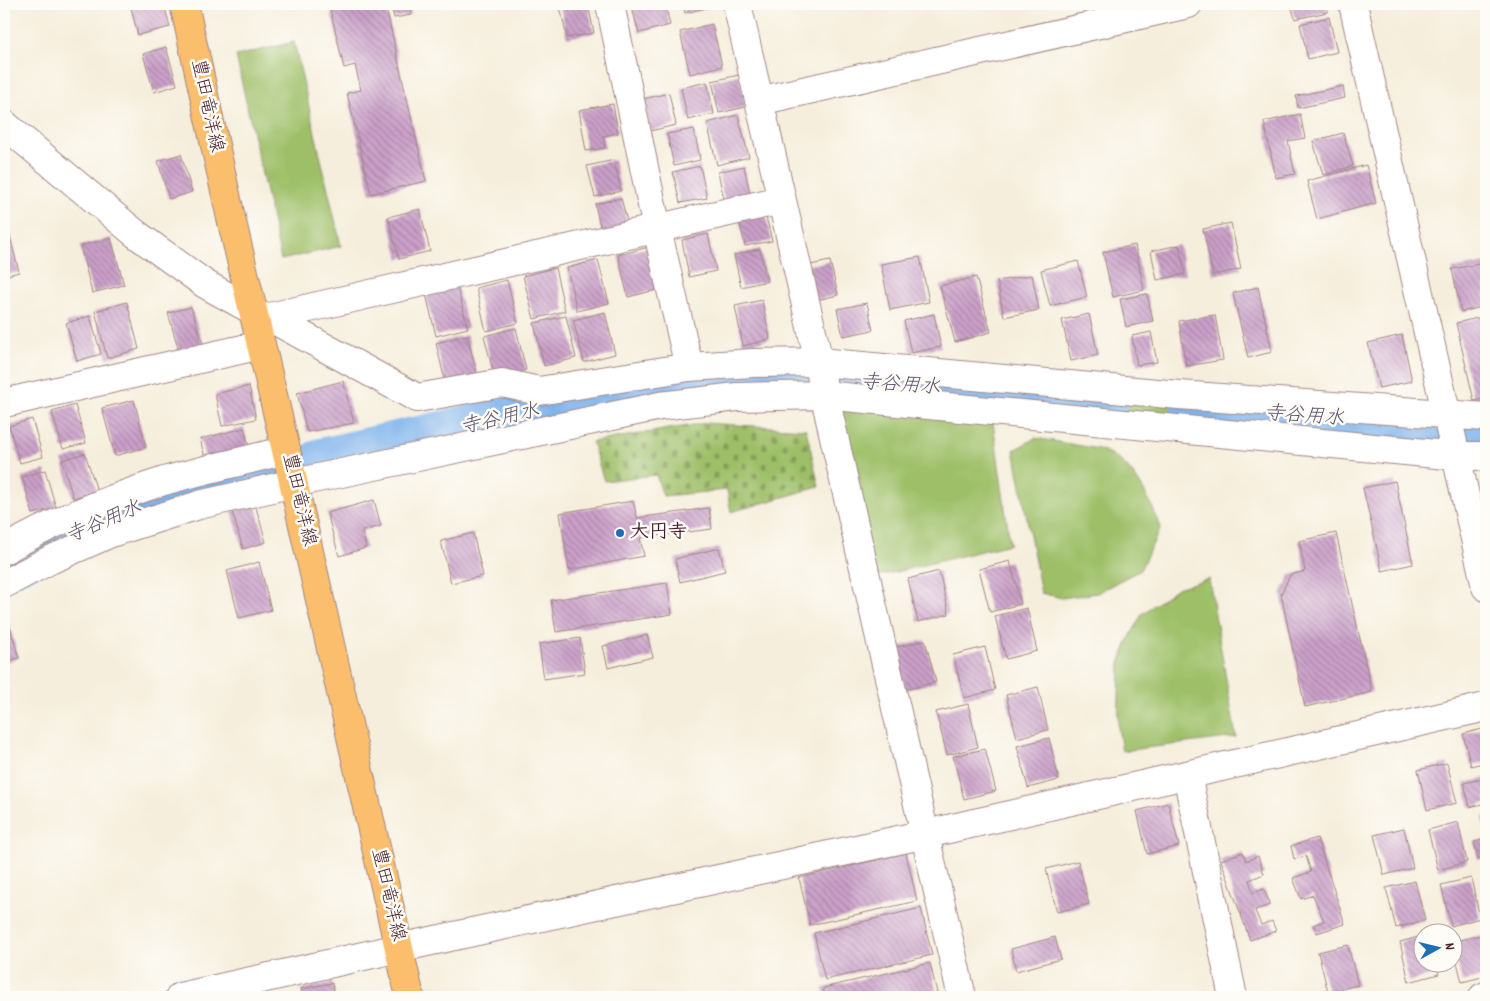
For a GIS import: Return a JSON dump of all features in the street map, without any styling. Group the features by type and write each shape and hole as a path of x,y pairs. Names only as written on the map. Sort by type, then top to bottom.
{"main road":[{"name":"豊田竜洋線","path":"184,4 230,218 260,323 286,450 410,997"}],"street":[{"path":"610,4 657,229 689,367"},
{"path":"736,4 962,997"},
{"path":"759,101 1188,4"},
{"path":"1353,4 1449,418 1486,587"},
{"path":"4,124 136,234 260,323 418,398 502,383 539,391 689,367 753,362 819,363 1449,418 1486,417"},
{"path":"4,403 260,323 781,200"},
{"path":"4,584 50,560 111,533 199,505 294,483 660,406 737,397 824,394 1456,451 1486,456"},
{"path":"4,550 24,538 93,506 166,481 286,450"},
{"path":"180,997 926,834 1486,707"},
{"path":"1187,775 1233,997"}],"green space":[{"path":"294,42 341,246 281,260 236,56"},
{"path":"781,368 1486,421 1486,456 824,395 461,448 64,554 4,591 4,554 67,518 286,450 542,399"},
{"path":"835,405 993,422 1010,544 875,577"},
{"path":"705,423 806,429 819,487 731,512 727,490 663,496 656,475 604,481 592,442"},
{"path":"1035,438 1099,449 1111,454 1138,481 1161,527 1140,570 1097,593 1062,598 1041,593 1014,450"},
{"path":"1209,579 1236,737 1122,751 1118,727 1120,663 1129,639 1142,614 1177,588"}],"building":[{"path":"130,4 164,4 170,27 138,35"},
{"path":"329,4 385,4 426,181 371,194 347,93 361,90 355,65 344,68"},
{"path":"391,4 409,4 411,15 394,18"},
{"path":"588,4 594,33 567,38 560,7"},
{"path":"631,4 665,4 670,25 639,33"},
{"path":"683,4 711,4 711,7 685,13"},
{"path":"1291,4 1326,4 1328,12 1295,19"},
{"path":"1329,17 1337,52 1308,59 1300,24"},
{"path":"712,24 722,66 690,74 680,32"},
{"path":"166,47 177,85 154,92 143,54"},
{"path":"739,75 746,107 719,113 712,81"},
{"path":"707,82 714,114 688,120 681,88"},
{"path":"1343,86 1345,98 1298,108 1296,96"},
{"path":"669,93 676,125 650,131 643,99"},
{"path":"613,104 618,133 603,136 605,148 586,151 579,110"},
{"path":"1300,114 1305,138 1288,141 1295,174 1276,178 1264,122"},
{"path":"738,115 749,157 717,165 707,123"},
{"path":"694,129 700,160 674,166 667,134"},
{"path":"1343,133 1353,166 1323,175 1313,141"},
{"path":"181,154 192,192 169,199 158,161"},
{"path":"614,160 621,191 595,197 587,166"},
{"path":"1366,165 1376,203 1317,219 1307,181"},
{"path":"700,166 707,198 680,203 673,172"},
{"path":"744,166 751,198 725,204 718,172"},
{"path":"621,198 629,229 602,235 595,204"},
{"path":"420,209 430,251 399,259 388,217"},
{"path":"764,209 772,241 745,246 738,215"},
{"path":"4,212 19,272 4,276"},
{"path":"1231,223 1241,269 1213,275 1203,229"},
{"path":"708,234 716,271 689,277 682,240"},
{"path":"111,238 124,285 92,293 80,246"},
{"path":"1135,245 1144,290 1113,297 1103,252"},
{"path":"1179,245 1185,274 1157,280 1151,251"},
{"path":"649,247 660,289 628,297 618,255"},
{"path":"760,249 767,281 741,287 734,255"},
{"path":"920,257 929,302 890,310 881,264"},
{"path":"598,260 609,303 577,311 567,268"},
{"path":"830,261 838,295 813,301 805,266"},
{"path":"1078,261 1087,297 1050,306 1041,270"},
{"path":"1485,263 1486,306 1461,312 1452,269"},
{"path":"555,268 565,311 534,319 523,276"},
{"path":"1032,275 1039,310 1004,317 997,281"},
{"path":"976,277 991,332 955,342 940,286"},
{"path":"507,280 518,323 486,331 476,288"},
{"path":"457,286 468,328 436,336 426,294"},
{"path":"1258,287 1272,352 1248,358 1233,293"},
{"path":"1147,294 1153,321 1126,327 1120,299"},
{"path":"762,300 770,339 743,346 735,306"},
{"path":"127,302 139,349 107,358 95,311"},
{"path":"867,303 873,330 843,336 837,309"},
{"path":"191,307 203,344 179,351 168,313"},
{"path":"605,312 615,354 584,362 573,320"},
{"path":"934,314 941,347 911,353 904,321"},
{"path":"1089,314 1098,355 1071,361 1062,320"},
{"path":"1215,315 1223,360 1186,366 1179,321"},
{"path":"90,316 101,354 77,361 66,323"},
{"path":"566,316 576,358 544,366 534,323"},
{"path":"1486,316 1486,398 1474,401 1456,323"},
{"path":"516,328 526,370 495,378 484,336"},
{"path":"1151,332 1157,362 1137,365 1132,336"},
{"path":"467,335 478,377 446,385 436,343"},
{"path":"1402,335 1412,381 1379,388 1368,343"},
{"path":"343,381 354,423 307,432 297,393"},
{"path":"249,386 256,419 222,426 215,394"},
{"path":"134,400 146,447 115,456 102,408"},
{"path":"75,405 86,443 63,449 52,412"},
{"path":"32,419 43,457 20,463 9,426"},
{"path":"244,428 250,450 206,461 200,439"},
{"path":"85,453 97,491 73,498 62,460"},
{"path":"45,470 56,508 33,514 22,477"},
{"path":"1395,481 1413,564 1382,571 1363,488"},
{"path":"374,500 381,526 362,531 366,548 339,556 327,513"},
{"name":"大円寺","path":"633,501 637,518 709,508 712,529 640,538 644,556 569,570 560,513"},
{"path":"4,503 9,519 4,521"},
{"path":"255,504 266,542 243,549 232,511"},
{"path":"473,533 483,576 451,583 441,541"},
{"path":"1336,533 1372,692 1305,707 1281,594 1290,575 1305,571 1299,541"},
{"path":"719,548 725,571 680,582 675,559"},
{"path":"1010,561 1021,604 990,612 979,569"},
{"path":"259,562 271,610 239,618 227,571"},
{"path":"939,571 949,614 918,622 908,579"},
{"path":"667,583 672,614 556,632 551,600"},
{"path":"1027,608 1037,651 1006,659 995,616"},
{"path":"8,620 19,658 4,662 4,621"},
{"path":"647,635 653,657 608,668 603,646"},
{"path":"580,638 585,673 544,679 539,644"},
{"path":"925,640 936,682 905,690 894,648"},
{"path":"985,647 995,690 964,698 953,655"},
{"path":"1038,687 1048,730 1017,738 1006,695"},
{"path":"968,704 978,747 947,755 936,712"},
{"path":"1486,728 1486,762 1471,766 1463,734"},
{"path":"1049,738 1059,780 1028,788 1017,746"},
{"path":"985,749 996,791 964,799 953,756"},
{"path":"1447,763 1457,803 1427,810 1418,770"},
{"path":"1486,778 1486,803 1470,807 1464,783"},
{"path":"1168,803 1179,846 1147,854 1137,811"},
{"path":"1486,816 1486,831 1485,831 1483,817"},
{"path":"1458,822 1467,862 1438,870 1428,830"},
{"path":"1404,828 1413,868 1384,875 1374,835"},
{"path":"1317,838 1345,924 1317,933 1313,925 1324,921 1313,895 1301,899 1293,878 1311,872 1306,856 1294,859 1291,846"},
{"path":"1486,839 1486,858 1478,859 1474,842"},
{"path":"1243,852 1246,861 1258,856 1264,874 1249,880 1253,893 1264,889 1270,905 1255,910 1261,925 1272,921 1276,931 1250,940 1221,860"},
{"path":"906,853 917,901 810,925 799,878"},
{"path":"1078,861 1089,904 1057,912 1046,869"},
{"path":"1471,878 1480,918 1458,924 1451,924 1441,885"},
{"path":"1415,881 1425,920 1396,928 1386,888"},
{"path":"921,908 932,955 825,980 814,933"},
{"path":"1481,935 1486,955 1486,976 1462,982 1460,974 1462,974 1462,940"},
{"path":"1055,937 1061,959 1016,971 1011,949"},
{"path":"1412,939 1412,974 1439,974 1409,982 1400,942"},
{"path":"1348,945 1358,985 1328,992 1318,952"},
{"path":"930,963 938,997 825,997 823,988"},
{"path":"332,983 335,997 303,997 301,989"}],"waterway":[{"name":"寺谷用水","path":"321,460 605,396 705,379 764,375 863,381 1106,402"},
{"name":"寺谷用水","path":"1193,409 1422,428 1486,431"},
{"name":"寺谷用水","path":"4,568 81,531 175,494 265,473"}],"place":[{"name":"大円寺","path":"620,533"}]}
